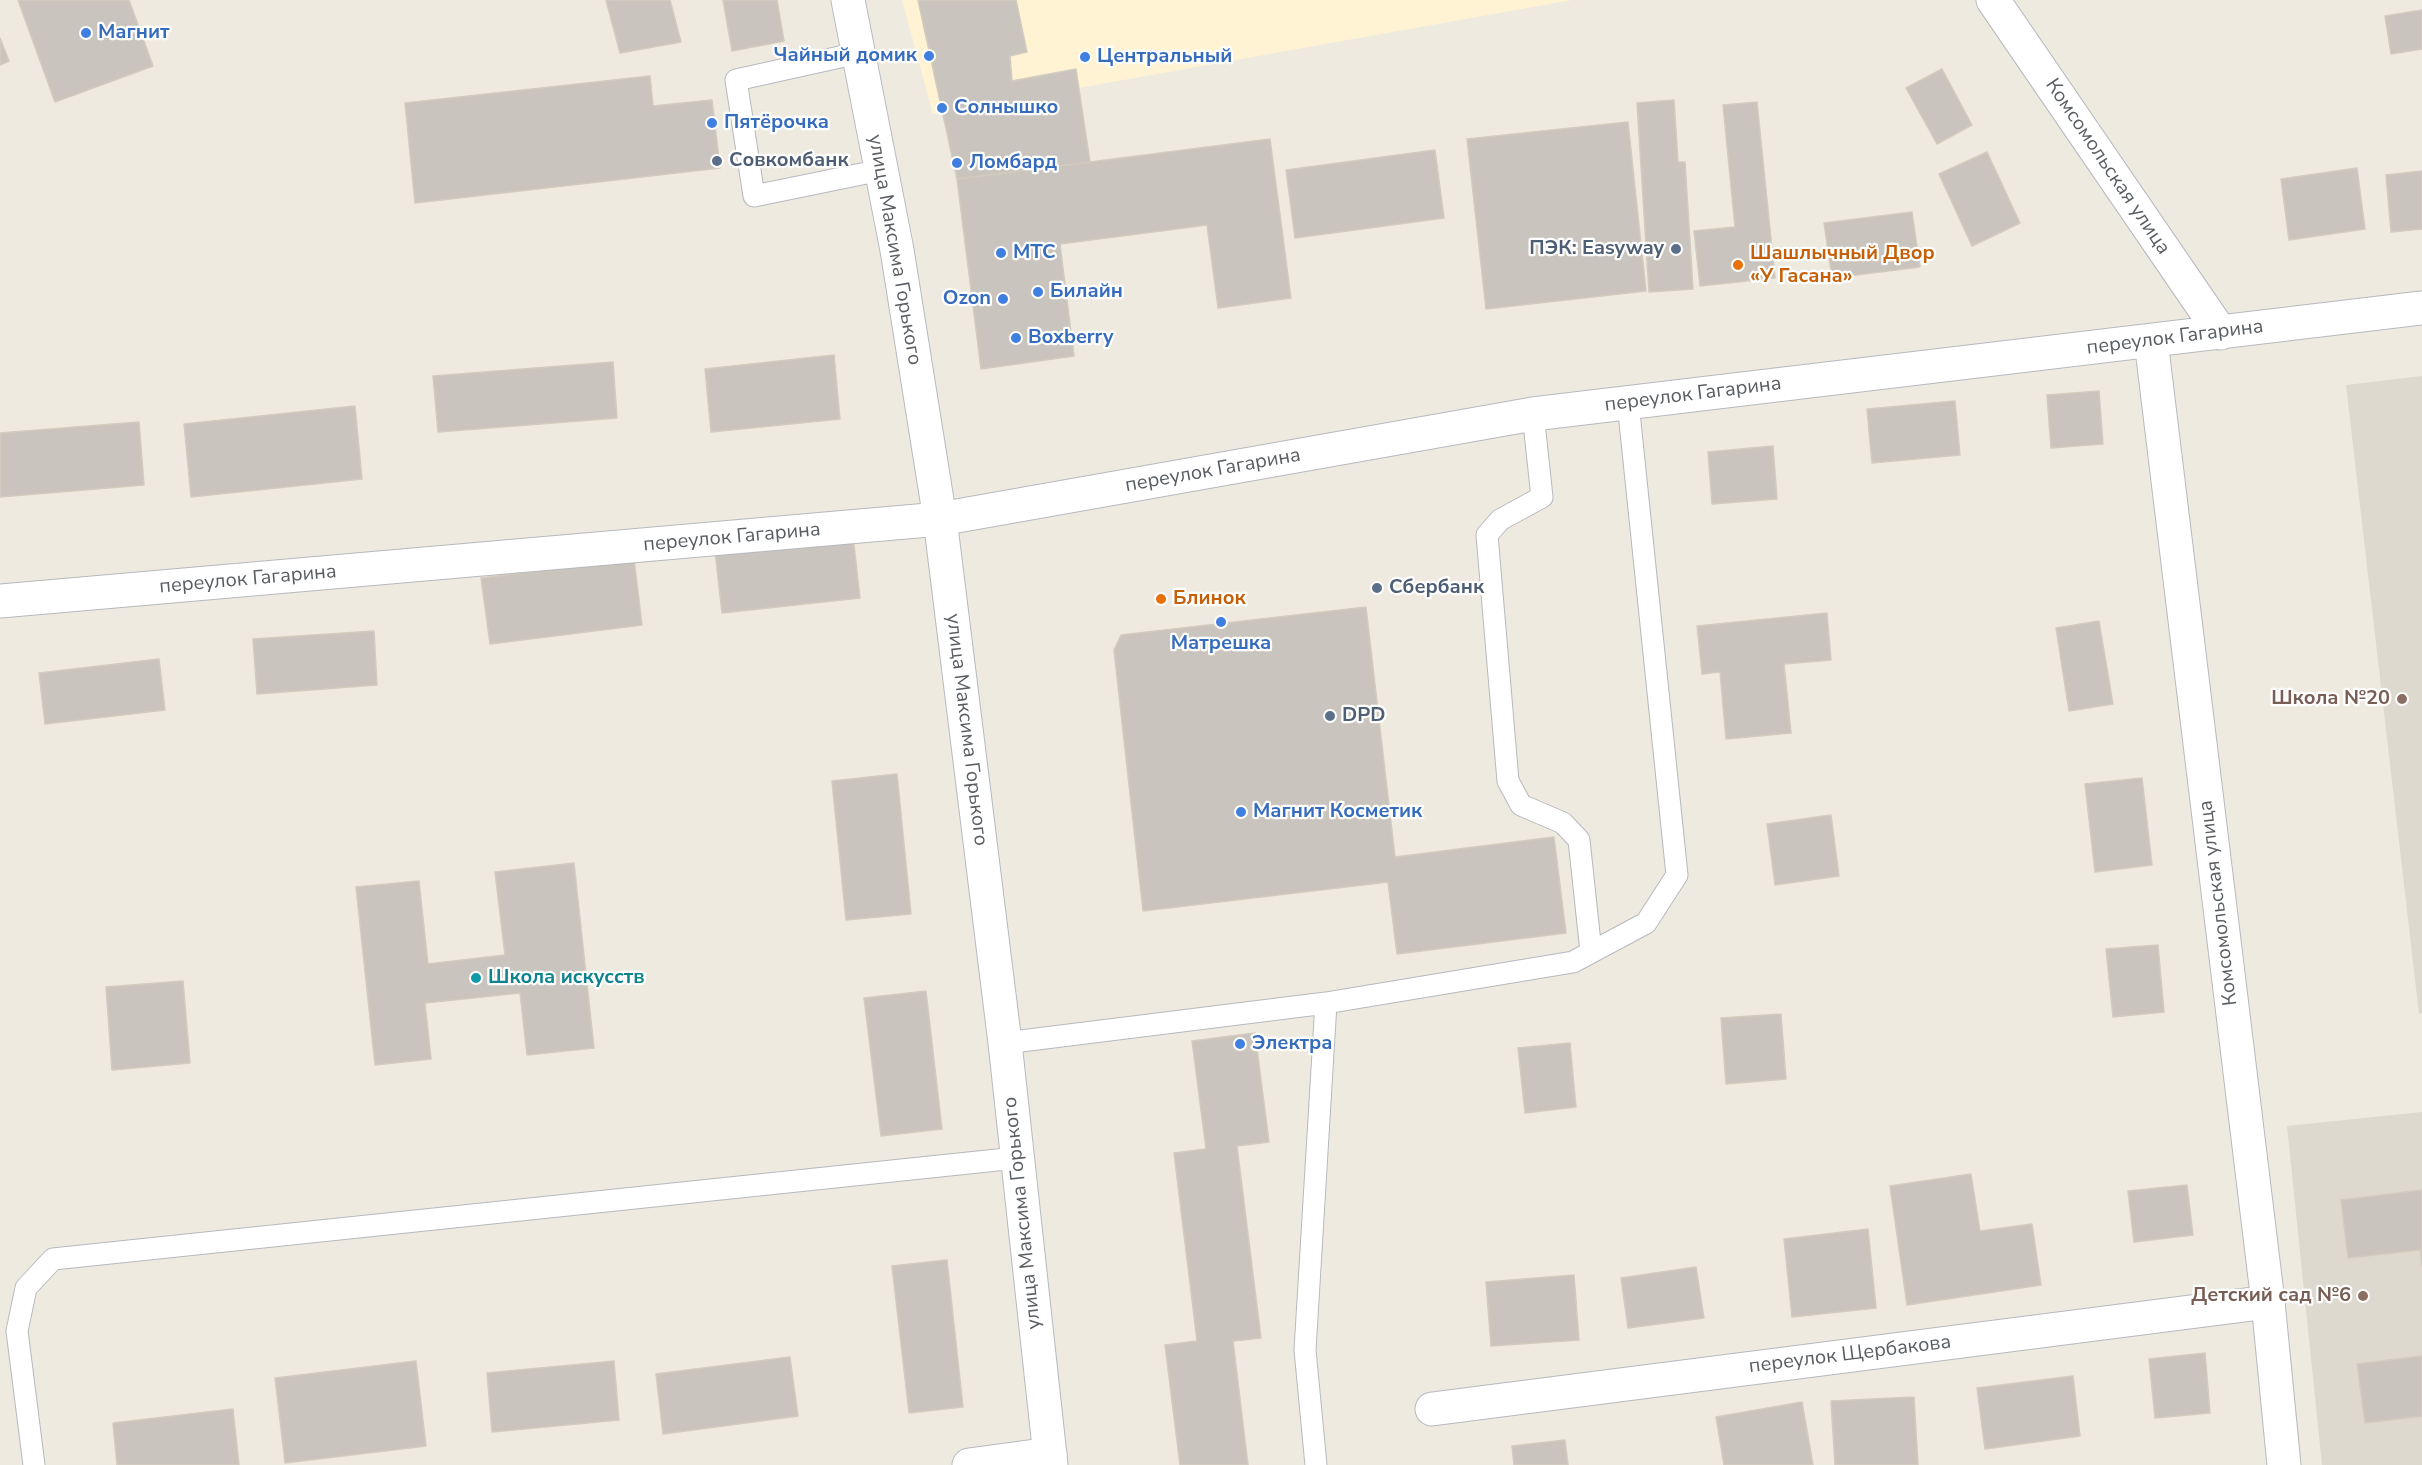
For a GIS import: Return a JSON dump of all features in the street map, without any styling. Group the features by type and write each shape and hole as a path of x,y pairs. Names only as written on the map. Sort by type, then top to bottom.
{"street":[{"name":"улица Максима Горького","path":"848,0 881,170 940,519 1005,1043 1051,1460"},
{"name":"Комсомольская улица","path":"1993,0 2221,333"},
{"name":"переулок Гагарина","path":"0,602 940,519 1533,414 2422,308"},
{"name":"Комсомольская улица","path":"2151,341 2268,1302 2284,1465"},
{"name":"переулок Щербакова","path":"1432,1409 2268,1302"},
{"path":"969,1465 1051,1460"}],"lane":[{"path":"858,52 736,80 754,196 881,170"},
{"path":"1005,1043 1326,1004 1573,962 1646,923 1677,874 1628,403"},
{"path":"1533,414 1542,496 1500,520 1487,535 1508,781 1521,805 1563,823 1579,840 1591,952"},
{"path":"1316,1465 1305,1350 1326,1004"},
{"path":"34,1465 17,1330 26,1288 53,1259 1016,1158"}],"shaded area":[{"name":"Центральный","path":"902,0 1572,0 933,114"},
{"name":"Школа №20","path":"2422,376 2422,1013 2419,1014 2346,385"},
{"name":"Детский сад №6","path":"2422,1112 2422,1465 2322,1465 2287,1126"}],"building":[{"name":"Магнит","path":"18,0 129,0 153,66 55,102"},
{"path":"606,0 670,0 681,42 620,53"},
{"path":"723,0 777,0 784,41 732,51"},
{"path":"918,0 1016,0 1027,52 1010,56 1012,81 1076,69 1090,162 957,179"},
{"path":"2422,10 2422,49 2391,54 2385,16"},
{"path":"0,38 9,61 0,65"},
{"path":"1942,69 1972,125 1937,144 1906,88"},
{"path":"650,76 653,106 712,100 720,168 415,203 405,103"},
{"path":"1674,100 1678,162 1685,162 1693,289 1649,292 1637,103"},
{"path":"1757,102 1775,278 1700,286 1694,231 1735,227 1723,105"},
{"path":"1628,122 1646,291 1486,309 1467,139"},
{"path":"1270,139 1291,298 1218,308 1207,225 1060,244 1074,356 981,369 957,179"},
{"path":"1435,150 1444,218 1295,238 1286,170"},
{"path":"1987,152 2020,223 1972,246 1939,174"},
{"path":"2357,168 2365,229 2289,240 2281,179"},
{"path":"2422,171 2422,229 2391,232 2386,175"},
{"path":"1912,212 1920,267 1832,278 1824,223"},
{"path":"834,355 840,419 711,432 705,369"},
{"path":"613,362 617,418 438,432 433,376"},
{"path":"2099,391 2103,444 2051,448 2047,395"},
{"path":"1955,401 1960,455 1872,463 1867,409"},
{"path":"355,406 362,479 191,497 184,424"},
{"path":"139,422 144,485 0,497 0,433"},
{"path":"1773,446 1777,499 1712,504 1708,452"},
{"path":"853,536 860,598 722,613 715,551"},
{"path":"634,559 642,625 490,644 481,578"},
{"path":"1366,607 1395,857 1554,837 1566,933 1397,954 1388,882 1143,911 1114,650 1121,635"},
{"path":"1827,613 1831,660 1784,664 1791,733 1726,739 1720,672 1702,674 1697,626"},
{"path":"2099,621 2113,704 2069,711 2056,628"},
{"path":"374,631 377,685 257,694 253,639"},
{"path":"159,659 165,710 45,724 39,673"},
{"path":"897,774 911,914 846,920 832,781"},
{"path":"2142,778 2152,865 2095,872 2085,784"},
{"path":"1831,815 1839,876 1775,885 1767,824"},
{"name":"Школа искусств","path":"574,863 594,1048 527,1055 520,993 425,1003 431,1059 375,1065 356,887 419,881 428,964 505,955 495,872"},
{"path":"2158,945 2164,1012 2113,1017 2106,949"},
{"path":"183,981 190,1063 112,1070 106,987"},
{"path":"926,991 942,1129 881,1136 864,998"},
{"path":"1781,1014 1786,1079 1726,1084 1721,1018"},
{"path":"1255,1033 1269,1142 1237,1146 1261,1338 1233,1341 1248,1465 1180,1465 1165,1345 1197,1341 1174,1153 1206,1149 1192,1041"},
{"path":"1570,1043 1576,1107 1525,1113 1518,1048"},
{"path":"1971,1174 1980,1231 2032,1224 2041,1285 1907,1305 1890,1186"},
{"path":"2187,1185 2193,1235 2134,1242 2128,1191"},
{"path":"2422,1190 2422,1266 2420,1250 2348,1258 2341,1200"},
{"path":"1868,1229 1876,1308 1792,1317 1784,1239"},
{"path":"947,1260 963,1407 909,1413 892,1266"},
{"path":"1696,1267 1704,1318 1628,1328 1621,1278"},
{"path":"1574,1275 1579,1340 1491,1346 1486,1282"},
{"path":"2205,1353 2210,1413 2155,1418 2149,1359"},
{"path":"2422,1356 2422,1416 2365,1423 2357,1364"},
{"path":"790,1357 798,1416 663,1434 656,1374"},
{"path":"416,1361 426,1446 285,1463 275,1378"},
{"path":"614,1361 619,1420 492,1432 487,1373"},
{"path":"2073,1376 2080,1436 1985,1449 1977,1388"},
{"path":"1914,1397 1918,1465 1835,1465 1831,1401"},
{"path":"1802,1402 1813,1465 1724,1465 1716,1417"},
{"path":"233,1409 239,1465 117,1465 113,1423"},
{"path":"1565,1440 1568,1465 1514,1465 1512,1446"}],"place":[{"name":"Магнит","path":"86,33"},
{"name":"Чайный домик","path":"929,56"},
{"name":"Центральный","path":"1085,57"},
{"name":"Солнышко","path":"942,108"},
{"name":"Пятёрочка","path":"712,123"},
{"name":"Совкомбанк","path":"717,161"},
{"name":"Ломбард","path":"957,163"},
{"name":"ПЭК: Easyway","path":"1676,249"},
{"name":"МТС","path":"1001,253"},
{"name":"Шашлычный Двор «У Гасана»","path":"1738,265"},
{"name":"Билайн","path":"1038,292"},
{"name":"Ozon","path":"1003,299"},
{"name":"Boxberry","path":"1016,338"},
{"name":"Сбербанк","path":"1377,588"},
{"name":"Блинок","path":"1161,599"},
{"name":"Матрешка","path":"1221,622"},
{"name":"Школа №20","path":"2402,699"},
{"name":"DPD","path":"1330,716"},
{"name":"Магнит Косметик","path":"1241,812"},
{"name":"Школа искусств","path":"476,978"},
{"name":"Электра","path":"1240,1044"},
{"name":"Детский сад №6","path":"2363,1296"}]}
